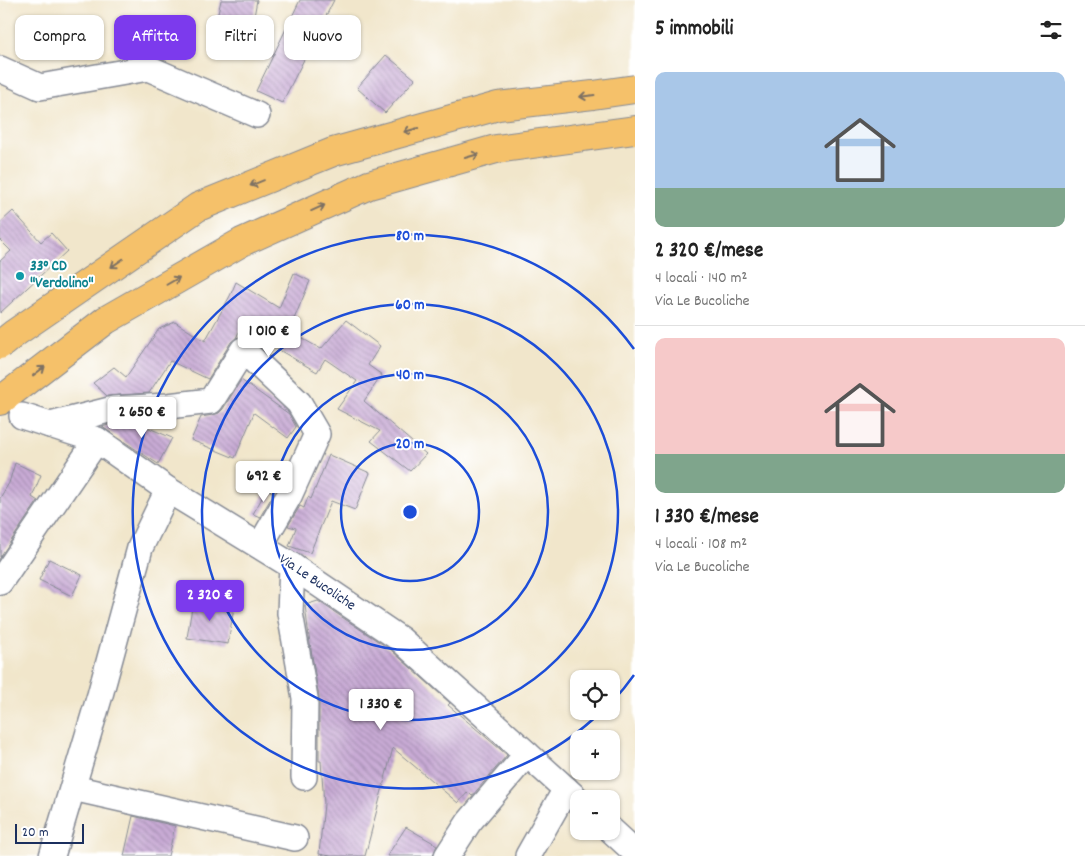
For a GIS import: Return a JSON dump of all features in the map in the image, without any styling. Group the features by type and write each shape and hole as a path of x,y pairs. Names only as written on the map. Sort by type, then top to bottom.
{"highway":[{"path":"0,345 23,327 198,206 333,152 498,106 593,96 635,89"},
{"path":"0,401 106,320 242,242 369,185 496,149 635,130"}],"street":[{"path":"0,69 40,86 148,68 257,115"},
{"path":"50,425 113,409 211,401 243,350 299,403 317,434 289,496 260,546"},
{"name":"Via Le Bucoliche","path":"22,416 97,440 168,490 292,566 400,639 570,793"},
{"path":"0,582 97,440"},
{"path":"52,856 100,695 140,548 168,490"},
{"path":"292,566 290,613 305,698 304,777"},
{"path":"447,856 469,822 527,754"},
{"path":"73,788 295,838"},
{"path":"528,856 570,798"},
{"path":"620,838 635,852"}],"building":[{"path":"221,0 257,0 254,15 218,15"},
{"path":"300,0 334,0 326,15 293,15"},
{"path":"284,33 284,60 304,60 282,103 256,91 271,60 274,60 274,54"},
{"path":"386,55 415,79 385,113 357,88"},
{"name":"33° CD \"Verdolino\"","path":"13,211 41,242 51,233 67,251 0,313 0,261 11,251 0,240 0,223"},
{"path":"294,273 310,281 289,331 321,349 346,320 380,346 368,365 382,375 364,401 426,454 410,471 371,441 380,431 337,409 357,381 325,359 317,372 241,328 208,379 170,361 149,393 107,396 93,383 114,367 126,377 159,329 175,322 205,341 236,282 279,308"},
{"path":"241,380 289,414 296,427 288,438 254,413 235,458 191,440 201,417 219,413"},
{"path":"112,424 142,425 172,438 158,464 102,427"},
{"path":"329,455 370,473 355,510 331,501 310,553 289,546 296,528 288,526 300,506 304,508 308,497 311,499"},
{"path":"15,463 41,475 32,497 38,501 0,557 0,498 9,483"},
{"path":"267,489 274,493 260,517 253,514"},
{"path":"49,559 82,575 72,596 39,580"},
{"path":"193,601 234,607 228,644 187,638"},
{"path":"318,601 391,650 450,703 448,705 507,755 472,796 468,792 458,803 393,748 365,856 319,854 324,804 321,761 319,761 319,698 305,605"},
{"path":"133,816 175,826 168,856 124,856"},
{"path":"406,827 437,845 433,856 387,856"}],"place":[{"name":"33° CD \"Verdolino\"","path":"20,276"}]}
